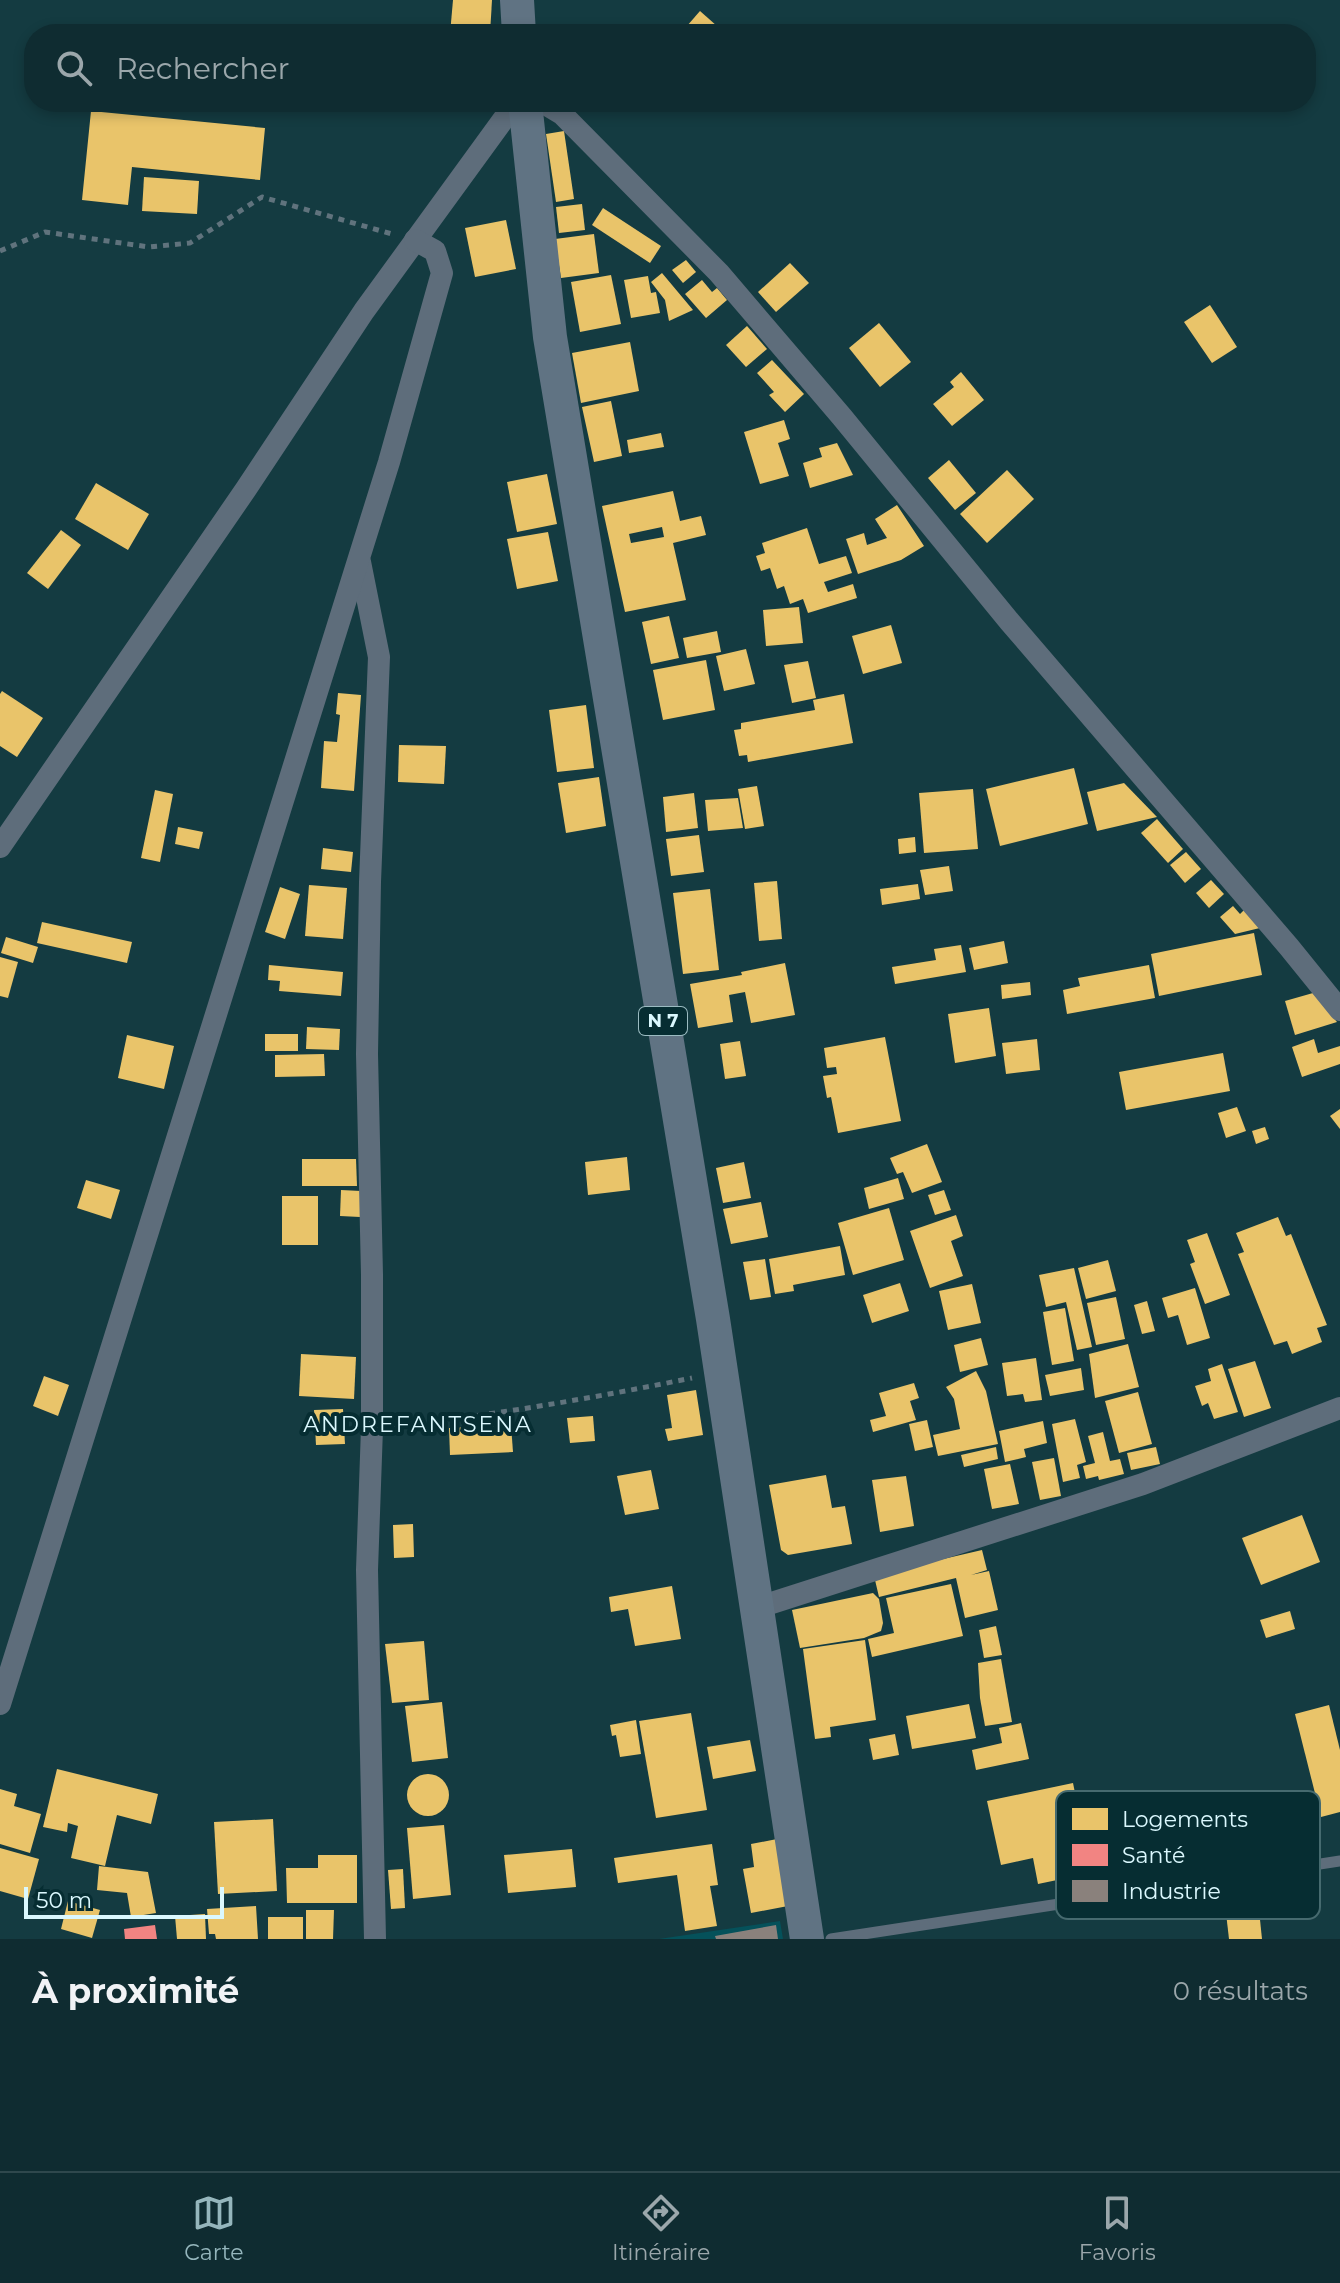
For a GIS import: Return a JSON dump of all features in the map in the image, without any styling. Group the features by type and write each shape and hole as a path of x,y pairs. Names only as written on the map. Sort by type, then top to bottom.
{"main road":[{"path":"517,0 518,24"},
{"name":"N 7","path":"526,112 550,337 721,1372 807,1939"}],"street":[{"path":"0,847 364,311 509,112"},
{"path":"559,112 719,273 1009,621 1340,1010"},
{"path":"0,1704 359,558 442,273 435,251 415,240"},
{"path":"359,558 379,657 367,1054 372,1428 367,1570 375,1939"},
{"path":"756,1608 1143,1484 1340,1408"}],"lane":[{"path":"1320,1864 1340,1861"},
{"path":"831,1939 1056,1905"}],"path":[{"path":"0,251 45,232 149,247 190,243 262,197 415,240"},
{"path":"372,1428 530,1408 721,1372"}],"shaded area":[{"path":"780,1921 783,1939 659,1939"}],"building: Logements":[{"path":"453,0 492,0 491,24 451,24"},
{"path":"700,11 715,24 689,24"},
{"path":"91,112 265,128 260,180 132,167 128,205 82,200"},
{"path":"564,131 574,199 556,202 546,134"},
{"path":"144,177 199,181 197,214 142,211"},
{"path":"582,204 585,230 559,233 556,207"},
{"path":"603,208 661,246 650,263 592,225"},
{"path":"506,220 516,269 475,277 465,228"},
{"path":"594,234 599,273 561,278 555,239"},
{"path":"686,260 696,272 683,283 672,270"},
{"path":"790,263 809,283 776,312 758,292"},
{"path":"662,273 693,310 669,321 665,300 651,282"},
{"path":"611,275 621,324 580,332 571,282"},
{"path":"648,276 651,293 656,292 660,313 631,318 624,280"},
{"path":"702,280 712,292 717,288 727,300 706,318 685,294"},
{"path":"1210,305 1237,347 1212,363 1184,322"},
{"path":"879,323 911,362 880,387 849,348"},
{"path":"747,326 767,349 746,367 726,345"},
{"path":"630,342 639,391 581,403 572,353"},
{"path":"772,360 804,394 785,412 769,395 774,392 757,373"},
{"path":"961,372 984,400 952,426 933,404 954,387 950,382"},
{"path":"611,401 622,456 594,462 582,407"},
{"path":"784,420 790,439 778,443 789,476 760,484 744,432"},
{"path":"661,433 664,447 629,453 627,440"},
{"path":"837,443 853,475 810,488 803,463 822,457 819,448"},
{"path":"949,460 976,493 955,510 928,478"},
{"path":"1007,470 1034,499 987,543 960,514"},
{"path":"547,474 557,524 517,532 507,482"},
{"path":"96,483 149,514 128,550 75,519"},
{"path":"673,491 680,521 701,516 706,535 673,543 686,600 625,612 602,506","holes":["662,527 664,537 631,543 629,534"]},
{"path":"897,505 924,546 901,560 858,574 846,539 864,533 867,545 887,538 875,519"},
{"path":"807,528 819,564 846,556 852,573 824,582 828,592 853,584 857,598 808,613 803,599 790,604 784,586 777,589 770,568 761,571 756,556 765,553 762,543"},
{"path":"61,530 81,545 48,589 27,573"},
{"path":"548,532 558,581 517,589 507,539"},
{"path":"799,607 803,643 766,646 763,610"},
{"path":"669,616 679,658 651,664 642,622"},
{"path":"891,625 902,663 863,674 852,636"},
{"path":"717,631 721,652 687,658 683,638"},
{"path":"746,649 755,684 724,691 716,656"},
{"path":"706,660 715,710 663,720 653,670"},
{"path":"808,661 816,698 792,703 784,665"},
{"path":"2,691 43,718 17,757 0,746"},
{"path":"338,693 361,695 354,791 321,788 324,741 337,742 340,715 336,714"},
{"path":"844,694 853,743 748,762 747,755 739,756 734,730 741,729 741,723 815,710 813,700"},
{"path":"586,705 594,768 557,772 549,710"},
{"path":"399,745 446,746 444,784 398,782"},
{"path":"1074,768 1088,824 1000,846 986,789"},
{"path":"599,777 606,826 566,833 558,783"},
{"path":"1124,783 1157,817 1097,831 1087,792"},
{"path":"757,786 764,826 745,829 738,789"},
{"path":"973,789 978,849 924,853 919,793"},
{"path":"155,790 173,794 160,862 141,858"},
{"path":"694,793 698,828 666,832 663,797"},
{"path":"738,798 743,828 708,831 705,800"},
{"path":"1157,819 1183,849 1168,863 1141,833"},
{"path":"178,827 203,832 199,849 175,844"},
{"path":"699,835 704,872 671,876 666,839"},
{"path":"915,837 916,852 899,854 898,839"},
{"path":"323,848 353,852 351,872 321,869"},
{"path":"1186,852 1201,869 1185,883 1170,865"},
{"path":"949,866 953,891 925,895 920,870"},
{"path":"1211,880 1224,894 1209,908 1196,893"},
{"path":"777,881 782,939 759,941 754,883"},
{"path":"918,884 920,899 882,905 880,889"},
{"path":"309,885 347,888 343,939 305,936"},
{"path":"280,887 300,894 285,939 265,932"},
{"path":"710,889 719,970 683,974 673,893"},
{"path":"1233,906 1240,914 1247,907 1264,927 1235,934 1220,917"},
{"path":"42,922 132,942 127,963 37,943"},
{"path":"1254,933 1262,975 1159,996 1151,954"},
{"path":"6,937 38,947 33,963 1,953"},
{"path":"1004,941 1008,963 974,970 969,948"},
{"path":"961,945 966,972 895,984 892,967 936,960 934,949"},
{"path":"0,957 18,962 8,998 0,996"},
{"path":"785,963 795,1015 751,1023 745,992 729,995 733,1022 698,1028 690,984 742,975 741,972"},
{"path":"269,965 343,972 341,996 279,991 280,981 268,980"},
{"path":"1149,965 1155,998 1067,1014 1063,990 1080,986 1078,978"},
{"path":"1030,982 1031,995 1002,999 1001,985"},
{"path":"1313,993 1337,1022 1295,1035 1285,1001"},
{"path":"989,1008 996,1056 955,1063 948,1014"},
{"path":"307,1027 340,1029 339,1050 306,1049"},
{"path":"265,1034 298,1034 298,1051 265,1051"},
{"path":"127,1035 174,1046 164,1089 118,1078"},
{"path":"885,1037 901,1121 838,1133 823,1076 837,1074 836,1067 827,1068 824,1048"},
{"path":"1037,1039 1040,1070 1006,1074 1002,1043"},
{"path":"1314,1039 1318,1053 1340,1046 1340,1064 1302,1077 1292,1047"},
{"path":"740,1041 746,1076 725,1079 720,1044"},
{"path":"1223,1053 1230,1091 1126,1110 1119,1072"},
{"path":"324,1054 325,1076 275,1077 275,1055"},
{"path":"1237,1107 1246,1131 1226,1138 1218,1113"},
{"path":"1340,1109 1340,1129 1330,1116"},
{"path":"1265,1127 1269,1139 1256,1144 1252,1131"},
{"path":"927,1144 942,1182 912,1193 903,1172 897,1174 890,1158"},
{"path":"627,1157 630,1190 588,1195 585,1162"},
{"path":"302,1159 356,1159 357,1186 302,1186"},
{"path":"744,1162 751,1198 723,1203 716,1168"},
{"path":"898,1178 904,1199 869,1209 864,1188"},
{"path":"86,1180 120,1190 111,1219 77,1208"},
{"path":"341,1190 361,1191 360,1217 340,1216"},
{"path":"944,1190 951,1210 935,1215 928,1195"},
{"path":"282,1196 318,1196 318,1245 282,1245"},
{"path":"761,1202 768,1237 731,1244 723,1209"},
{"path":"889,1208 904,1260 853,1275 838,1223"},
{"path":"956,1215 963,1236 951,1241 963,1276 930,1288 910,1231"},
{"path":"1278,1217 1286,1236 1291,1234 1327,1325 1317,1328 1322,1342 1292,1354 1287,1341 1274,1345 1238,1254 1244,1252 1236,1233"},
{"path":"1207,1233 1230,1295 1205,1304 1190,1264 1195,1262 1187,1240"},
{"path":"840,1246 845,1275 793,1285 794,1291 775,1294 769,1259"},
{"path":"765,1259 771,1297 750,1300 743,1262"},
{"path":"1108,1260 1116,1291 1086,1299 1078,1268"},
{"path":"1074,1268 1092,1347 1077,1350 1066,1302 1046,1307 1039,1275"},
{"path":"900,1283 909,1311 872,1323 863,1295"},
{"path":"972,1284 981,1323 948,1330 939,1291"},
{"path":"1195,1288 1210,1338 1187,1345 1178,1315 1168,1318 1162,1298"},
{"path":"1116,1297 1125,1339 1096,1345 1087,1303"},
{"path":"1147,1301 1155,1331 1142,1334 1134,1305"},
{"path":"1065,1308 1074,1361 1052,1365 1043,1312"},
{"path":"981,1338 988,1365 960,1372 954,1345"},
{"path":"1128,1344 1139,1387 1095,1398 1089,1354"},
{"path":"301,1354 356,1357 354,1399 299,1396"},
{"path":"1036,1358 1042,1400 1025,1402 1023,1394 1007,1396 1002,1363"},
{"path":"1255,1361 1271,1408 1244,1417 1228,1369"},
{"path":"1222,1364 1238,1412 1214,1419 1208,1403 1202,1406 1195,1386 1211,1381 1208,1369"},
{"path":"1081,1368 1084,1390 1050,1396 1045,1375"},
{"path":"976,1371 986,1391 998,1444 938,1456 933,1435 960,1429 954,1399 946,1387"},
{"path":"44,1376 69,1385 58,1416 33,1406"},
{"path":"914,1383 919,1398 910,1401 916,1420 873,1432 870,1420 886,1416 879,1393"},
{"path":"696,1390 703,1435 668,1441 665,1429 672,1428 667,1395"},
{"path":"1138,1392 1152,1444 1119,1453 1105,1401"},
{"path":"343,1409 345,1444 316,1445 314,1410"},
{"path":"593,1416 595,1441 570,1443 567,1418"},
{"path":"1075,1419 1086,1462 1077,1465 1080,1478 1063,1482 1052,1424"},
{"path":"927,1420 933,1447 915,1451 909,1424"},
{"path":"1043,1421 1047,1443 1024,1449 1026,1457 1005,1462 999,1431"},
{"path":"511,1425 513,1452 450,1455 449,1428"},
{"path":"1103,1432 1110,1461 1120,1459 1124,1474 1099,1480 1098,1476 1086,1479 1083,1466 1095,1463 1088,1436"},
{"path":"996,1447 998,1459 964,1467 961,1455"},
{"path":"1156,1447 1160,1464 1131,1470 1127,1453"},
{"path":"1054,1458 1061,1496 1040,1500 1032,1462"},
{"path":"1010,1464 1019,1504 992,1509 984,1469"},
{"path":"651,1470 659,1509 625,1515 617,1476"},
{"path":"826,1475 832,1508 845,1506 852,1544 788,1555 781,1550 769,1485"},
{"path":"906,1476 914,1526 880,1532 872,1480"},
{"path":"1302,1515 1320,1562 1261,1585 1242,1538"},
{"path":"413,1524 414,1557 394,1558 393,1525"},
{"path":"982,1550 987,1570 971,1575 989,1571 998,1610 965,1618 956,1578 879,1597 875,1580 926,1563"},
{"path":"951,1584 963,1636 872,1657 868,1639 894,1633 886,1598"},
{"path":"672,1586 681,1639 635,1646 628,1609 611,1612 609,1597"},
{"path":"873,1593 879,1599 883,1623 881,1631 864,1638 800,1648 792,1610"},
{"path":"1290,1611 1295,1629 1266,1638 1260,1620"},
{"path":"996,1626 1002,1655 984,1658 979,1630"},
{"path":"865,1640 876,1720 830,1727 831,1737 815,1739 803,1649"},
{"path":"424,1641 429,1700 392,1703 385,1644"},
{"path":"1001,1659 1012,1722 985,1726 978,1663"},
{"path":"442,1702 448,1758 412,1762 405,1706"},
{"path":"969,1704 976,1738 912,1749 906,1716"},
{"path":"1329,1705 1340,1750 1340,1812 1321,1817 1320,1791 1314,1791 1295,1714"},
{"path":"691,1713 707,1810 656,1818 639,1721"},
{"path":"636,1720 641,1754 620,1757 616,1735 612,1736 610,1725"},
{"path":"1021,1723 1029,1759 976,1770 972,1750 1002,1743 999,1728"},
{"path":"895,1734 899,1755 873,1760 869,1739"},
{"path":"750,1740 756,1771 713,1779 707,1747"},
{"path":"57,1769 158,1794 151,1824 117,1815 105,1866 71,1858 78,1826 68,1823 67,1832 43,1827"},
{"path":"428,1774 443,1780 449,1795 443,1810 428,1816 413,1810 407,1795 413,1780"},
{"path":"1073,1783 1075,1791 1056,1791 1056,1880 1038,1884 1033,1858 1001,1865 987,1801"},
{"path":"0,1789 17,1794 14,1806 41,1814 30,1853 0,1844"},
{"path":"273,1819 277,1891 218,1894 214,1822"},
{"path":"444,1825 451,1895 413,1899 407,1828"},
{"path":"777,1839 788,1906 751,1913 743,1869 754,1867 751,1844"},
{"path":"712,1844 718,1885 710,1886 717,1926 685,1931 677,1875 618,1883 614,1858"},
{"path":"0,1848 39,1859 28,1899 0,1891"},
{"path":"572,1849 576,1887 508,1893 504,1855"},
{"path":"318,1855 357,1855 357,1903 287,1903 286,1868 318,1868"},
{"path":"99,1866 148,1872 156,1913 131,1917 127,1893 97,1890"},
{"path":"403,1869 405,1908 391,1909 388,1870"},
{"path":"68,1901 100,1910 92,1938 61,1929"},
{"path":"256,1906 258,1939 216,1939 215,1934 209,1934 207,1909"},
{"path":"306,1910 334,1910 333,1939 306,1939"},
{"path":"205,1914 206,1939 177,1939 175,1916"},
{"path":"268,1917 303,1917 303,1939 268,1939"},
{"path":"1227,1919 1260,1919 1262,1939 1229,1939"}],"building: Santé":[{"path":"155,1925 157,1939 125,1939 124,1929"}],"building: Industrie":[{"path":"776,1925 778,1939 716,1939 715,1936"}],"district":[{"name":"ANDREFANTSENA","path":"418,1424"}]}
